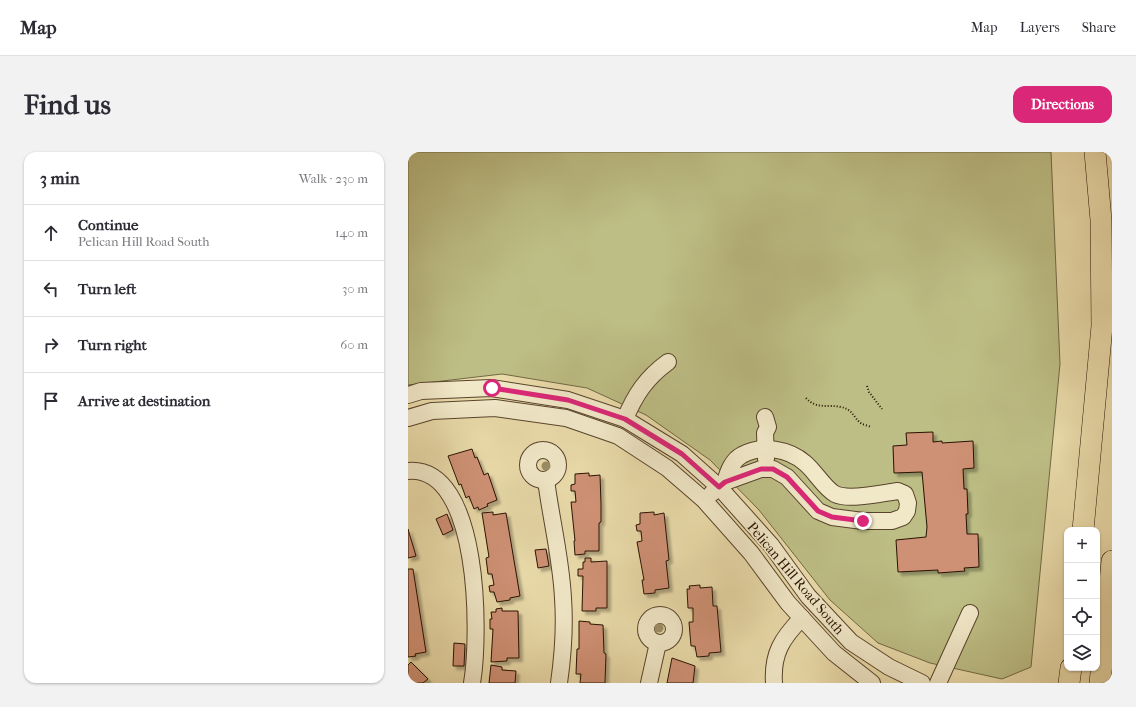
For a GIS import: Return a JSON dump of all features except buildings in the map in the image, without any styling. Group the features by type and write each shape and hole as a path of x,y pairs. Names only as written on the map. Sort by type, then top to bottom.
{"main road":[{"path":"1083,527 1102,326 1101,220 1096,152"},
{"path":"1100,683 1112,561"},
{"path":"1069,683 1071,671"}],"street":[{"path":"625,419 634,398 643,384 656,370 668,362"},
{"name":"Pelican Hill Road South","path":"408,395 421,391 492,388 568,400 625,419 682,454 722,485 771,546 808,596 851,642 889,667 922,683"},
{"name":"Pelican Hill Road South","path":"408,418 432,411 495,408 566,418 618,436 668,468 704,500 751,553 788,603 834,653 872,683"},
{"path":"762,424 767,469"},
{"path":"704,500 722,485 761,469 773,469 787,477 818,511 832,517 863,521 892,521 903,517 907,511 908,502 904,494 898,491 847,496 834,494 805,462 788,452 765,449 742,455 730,467 722,485"},
{"path":"408,471 426,473 442,483 454,501 465,529 474,580 475,667 472,683"},
{"path":"546,480 564,598 562,661 559,683"},
{"path":"938,683 970,614"},
{"path":"774,683 774,665 779,647 802,618"},
{"path":"649,683 658,643"}],"path":[{"path":"866,386 882,409"},
{"path":"806,398 810,403 818,406 841,407 850,410 862,423 871,427"}],"green space":[{"path":"408,152 1051,152 1060,364 1031,667 1002,679 930,663 878,643 830,600 759,510 710,460 646,415 587,388 502,374 408,385"}],"route":[{"path":"492,388 568,400 625,419 682,454 719,487 725,482 761,469 773,469 787,477 818,511 832,517 863,521"}]}
